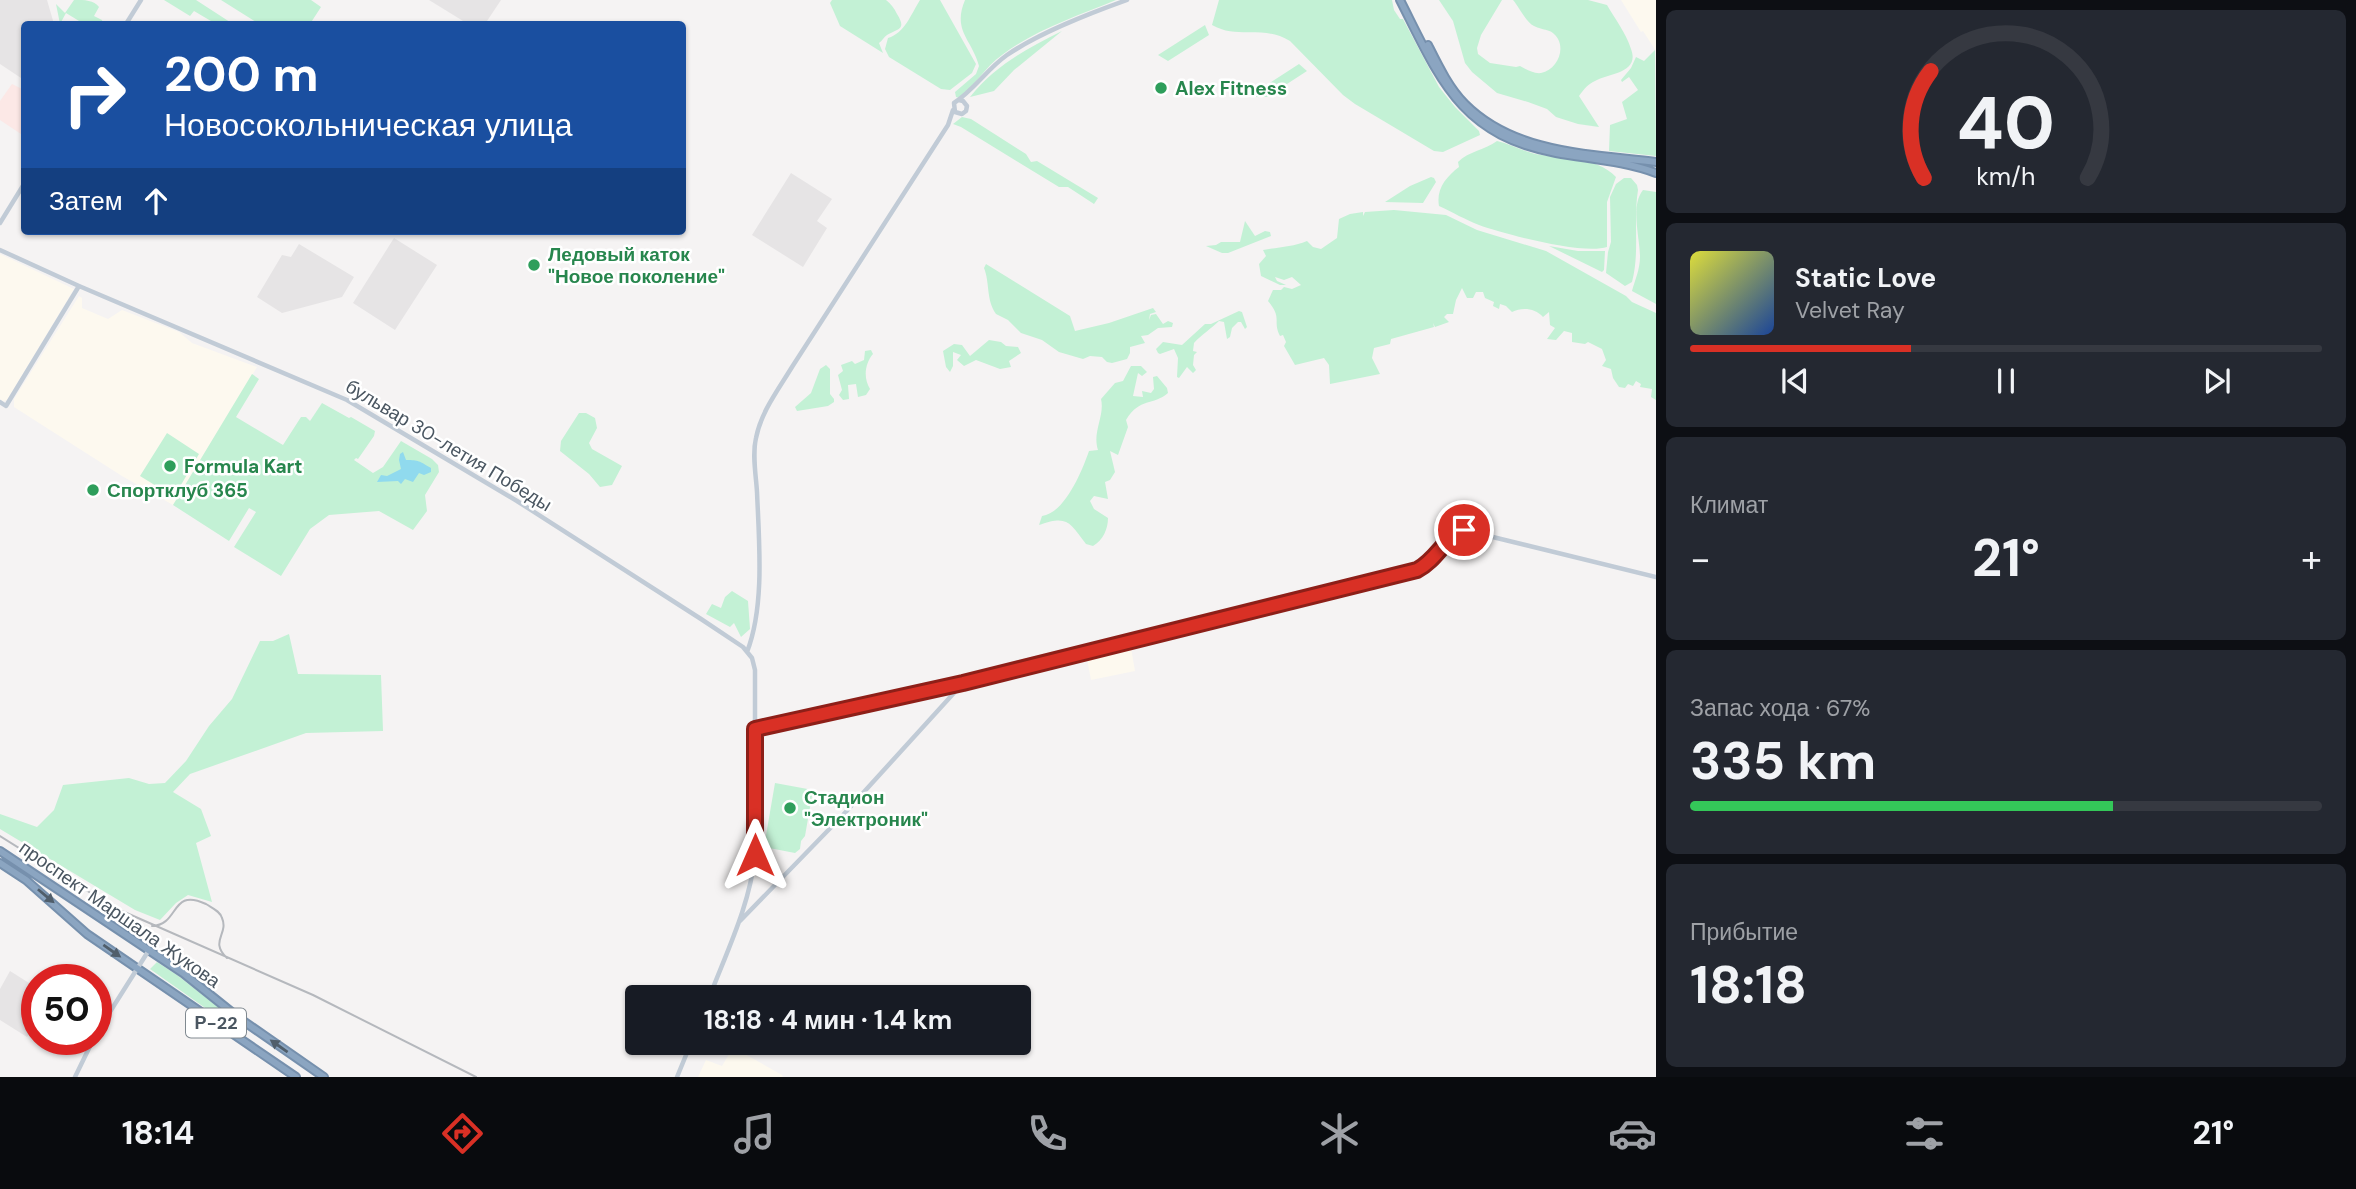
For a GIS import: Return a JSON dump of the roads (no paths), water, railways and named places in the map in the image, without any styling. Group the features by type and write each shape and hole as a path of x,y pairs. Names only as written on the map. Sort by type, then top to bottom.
{"highway":[{"path":"1402,0 1451,86 1463,102 1488,123 1506,134 1537,145 1656,162"},
{"path":"1402,0 1444,83 1460,106 1488,129 1527,147 1630,165 1656,173"},
{"name":"проспект Маршала Жукова","path":"0,851 183,973 239,1018 324,1077"},
{"name":"проспект Маршала Жукова","path":"0,863 26,880 87,934 296,1077"}],"main road":[{"path":"128,21 141,0"},
{"path":"714,985 753,879 755,855 755,670 747,652 755,625 757,593 755,442 760,423 767,407 948,125 954,103 997,63 1017,49 1127,0"},
{"path":"948,125 967,111 973,88"},
{"path":"958,100 967,104"},
{"path":"953,110 962,114"},
{"path":"0,223 21,189"},
{"name":"бульвар 30-летия Победы","path":"0,250 347,400 574,537 747,652"},
{"path":"0,402 6,406 79,285"},
{"path":"755,729 963,683 1417,570 1435,558 1454,534 1464,530 1656,577"},
{"path":"737,924 810,850 963,683"},
{"path":"112,1008 149,950"},
{"path":"75,1077 86,1055"},
{"path":"677,1077 686,1055"}],"water":[{"path":"403,452 406,460 421,462 431,468 431,472 424,475 419,473 413,482 405,479 401,484 398,481 377,482 381,475 387,476 401,469 399,460"}],"tram line":[{"path":"0,836 113,907 313,995 476,1077"},
{"path":"152,926 167,920 180,903 186,900 206,904 222,918 223,929 219,942 227,958"}],"place":[{"name":"Alex Fitness","path":"1161,88"},
{"name":"Ледовый каток \"Новое поколение\"","path":"534,265"},
{"name":"Formula Kart","path":"170,466"},
{"name":"Спортклуб 365","path":"93,490"},
{"name":"Стадион \"Электроник\"","path":"790,808"}]}
